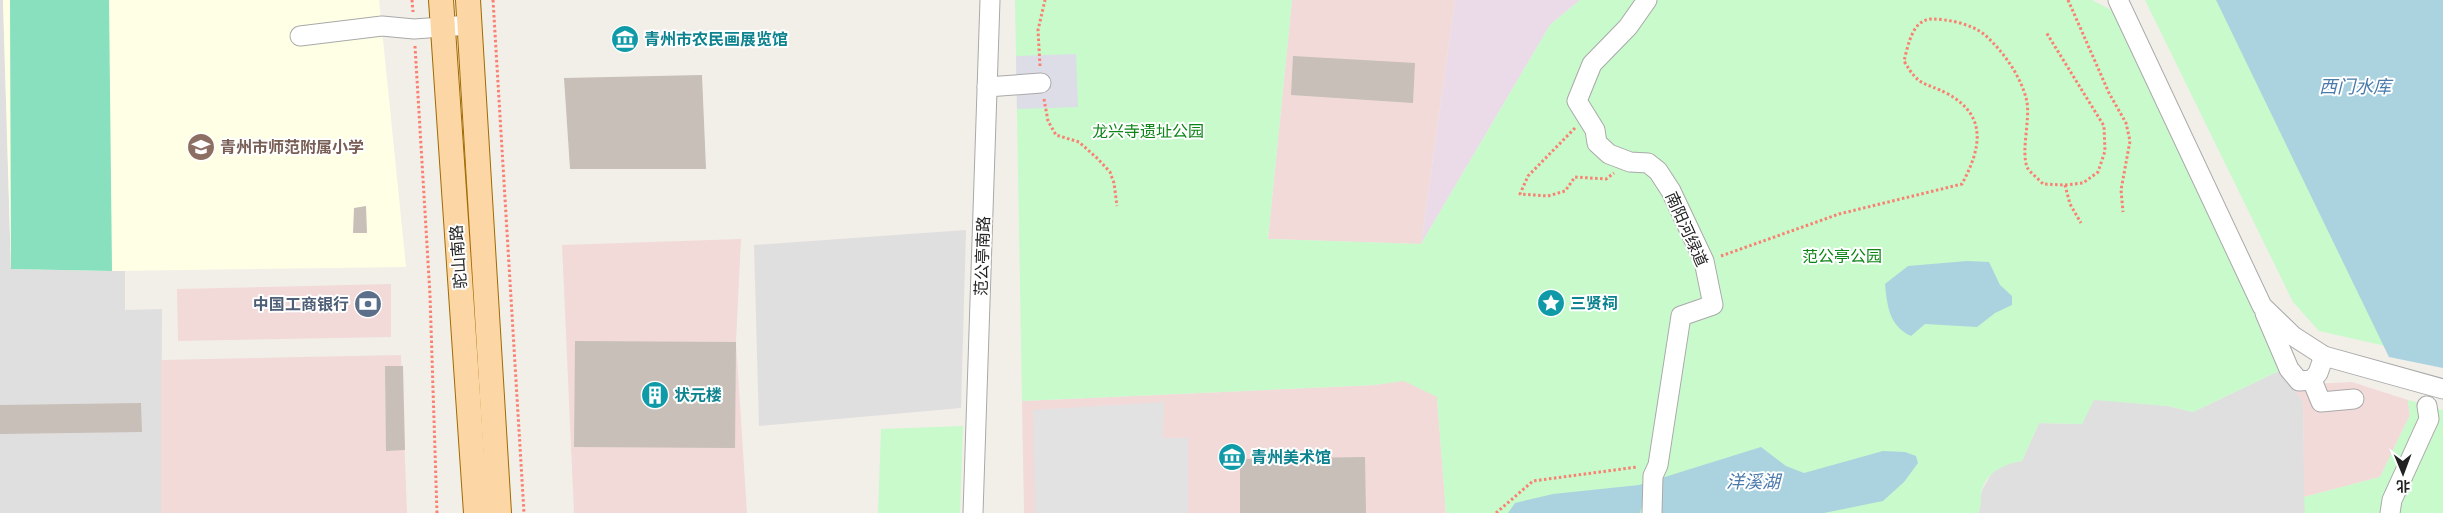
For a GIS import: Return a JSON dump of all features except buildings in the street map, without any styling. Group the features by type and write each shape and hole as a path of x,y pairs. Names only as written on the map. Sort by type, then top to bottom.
{"main road":[{"name":"驼山南路","path":"441,0 476,513"},
{"name":"驼山南路","path":"468,0 499,513"}],"street":[{"name":"范公亭南路","path":"973,513 990,0"},
{"path":"1577,101 1592,64 1628,27 1647,0"},
{"path":"2118,0 2262,306 2289,369 2299,380 2312,380 2318,373 2324,356"},
{"path":"300,36 382,26 414,29 470,25"},
{"path":"987,86 1042,83"},
{"name":"南阳河绿道","path":"1577,101 1595,130 1597,143 1609,154 1630,162 1648,163 1658,171 1671,191 1704,261 1713,305 1680,316 1655,470 1652,508"},
{"path":"2262,306 2293,336 2324,356 2443,390"},
{"path":"2312,380 2321,402 2354,399"},
{"path":"2390,513 2392,500 2429,419 2427,406"}],"path":[{"path":"412,0 430,295 437,513"},
{"path":"494,0 524,513"},
{"path":"1045,0 1041,10 1038,30 1042,83 1048,121 1056,135 1079,142 1104,166 1114,184 1117,206"},
{"path":"2068,0 2109,93 2126,123 2130,141 2121,190 2123,212"},
{"path":"1704,261 1839,214 1962,184 1976,157 1978,134 1973,119 1965,107 1949,95 1915,79 1904,61 1909,41 1915,28 1927,19 1946,19 1984,35 2012,67 2023,85 2029,119 2026,152 2028,168 2043,184 2065,185 2083,183 2098,172 2106,151 2104,126 2046,32"},
{"path":"1577,101 1578,125 1528,176 1520,194 1548,196 1565,191 1575,178 1606,179 1630,162"},
{"path":"2065,185 2070,204 2081,223"},
{"path":"1496,513 1534,481 1655,470"}],"shaded area":[{"path":"0,0 3,0 11,269 125,271 125,310 162,309 161,513 0,513"},
{"name":"青州市师范附属小学","path":"3,0 379,0 406,267 112,271 11,269"},
{"path":"1292,0 1455,0 1421,244 1268,239"},
{"path":"1455,0 1580,0 1550,25 1421,244"},
{"path":"1076,54 1078,107 1017,109 1016,56"},
{"path":"966,230 961,408 759,426 754,245"},
{"path":"741,239 736,342 747,513 574,513 562,245"},
{"path":"391,284 391,337 178,341 177,289"},
{"path":"401,355 407,513 161,513 161,360"},
{"path":"2281,370 2303,402 2305,513 1978,513 1982,490 1993,471 2006,463 2022,461 2039,423 2082,424 2093,399 2168,406 2193,412"},
{"name":"青州美术馆","path":"1404,380 1437,396 1446,513 1024,513 1022,401 1374,385"},
{"path":"2352,382 2408,400 2410,415 2380,477 2304,497 2303,402 2291,385"},
{"path":"1164,402 1163,438 1188,438 1188,513 1035,513 1033,410"}],"green space":[{"path":"10,0 109,0 112,271 11,269"},
{"name":"范公亭公园","path":"1015,0 1292,0 1268,239 1421,244 1550,25 1580,0 2092,0 2113,11 2281,370 2193,412 2168,406 2094,400 2082,424 2039,423 2022,461 2002,467 1986,480 1981,494 1978,513 1446,513 1437,397 1404,381 1374,385 1022,401"},
{"name":"西门水库","path":"2145,0 2443,0 2443,359 2319,331 2293,302"},
{"path":"2408,400 2443,410 2443,513 2305,513 2304,497 2380,477 2410,415"},
{"path":"963,426 960,513 878,513 881,429"}],"water":[{"name":"西门水库","path":"2216,0 2443,0 2443,368 2389,357"},
{"path":"1967,261 1989,262 2000,285 2012,296 2012,305 1995,313 1977,327 1925,324 1911,336 1898,327 1890,314 1885,284 1908,266"},
{"name":"洋溪湖","path":"1761,447 1786,466 1804,473 1883,451 1905,452 1916,456 1918,463 1904,482 1883,501 1824,513 1657,513 1644,499 1640,513 1508,513 1515,503 1553,494 1639,485"}],"place":[{"name":"青州市农民画展览馆","path":"625,39"},
{"name":"青州市师范附属小学","path":"201,147"},
{"name":"三贤祠","path":"1551,303"},
{"name":"中国工商银行","path":"368,304"},
{"name":"状元楼","path":"655,395"},
{"name":"青州美术馆","path":"1232,457"}],"park label":[{"name":"龙兴寺遗址公园","path":"1148,131"}]}
